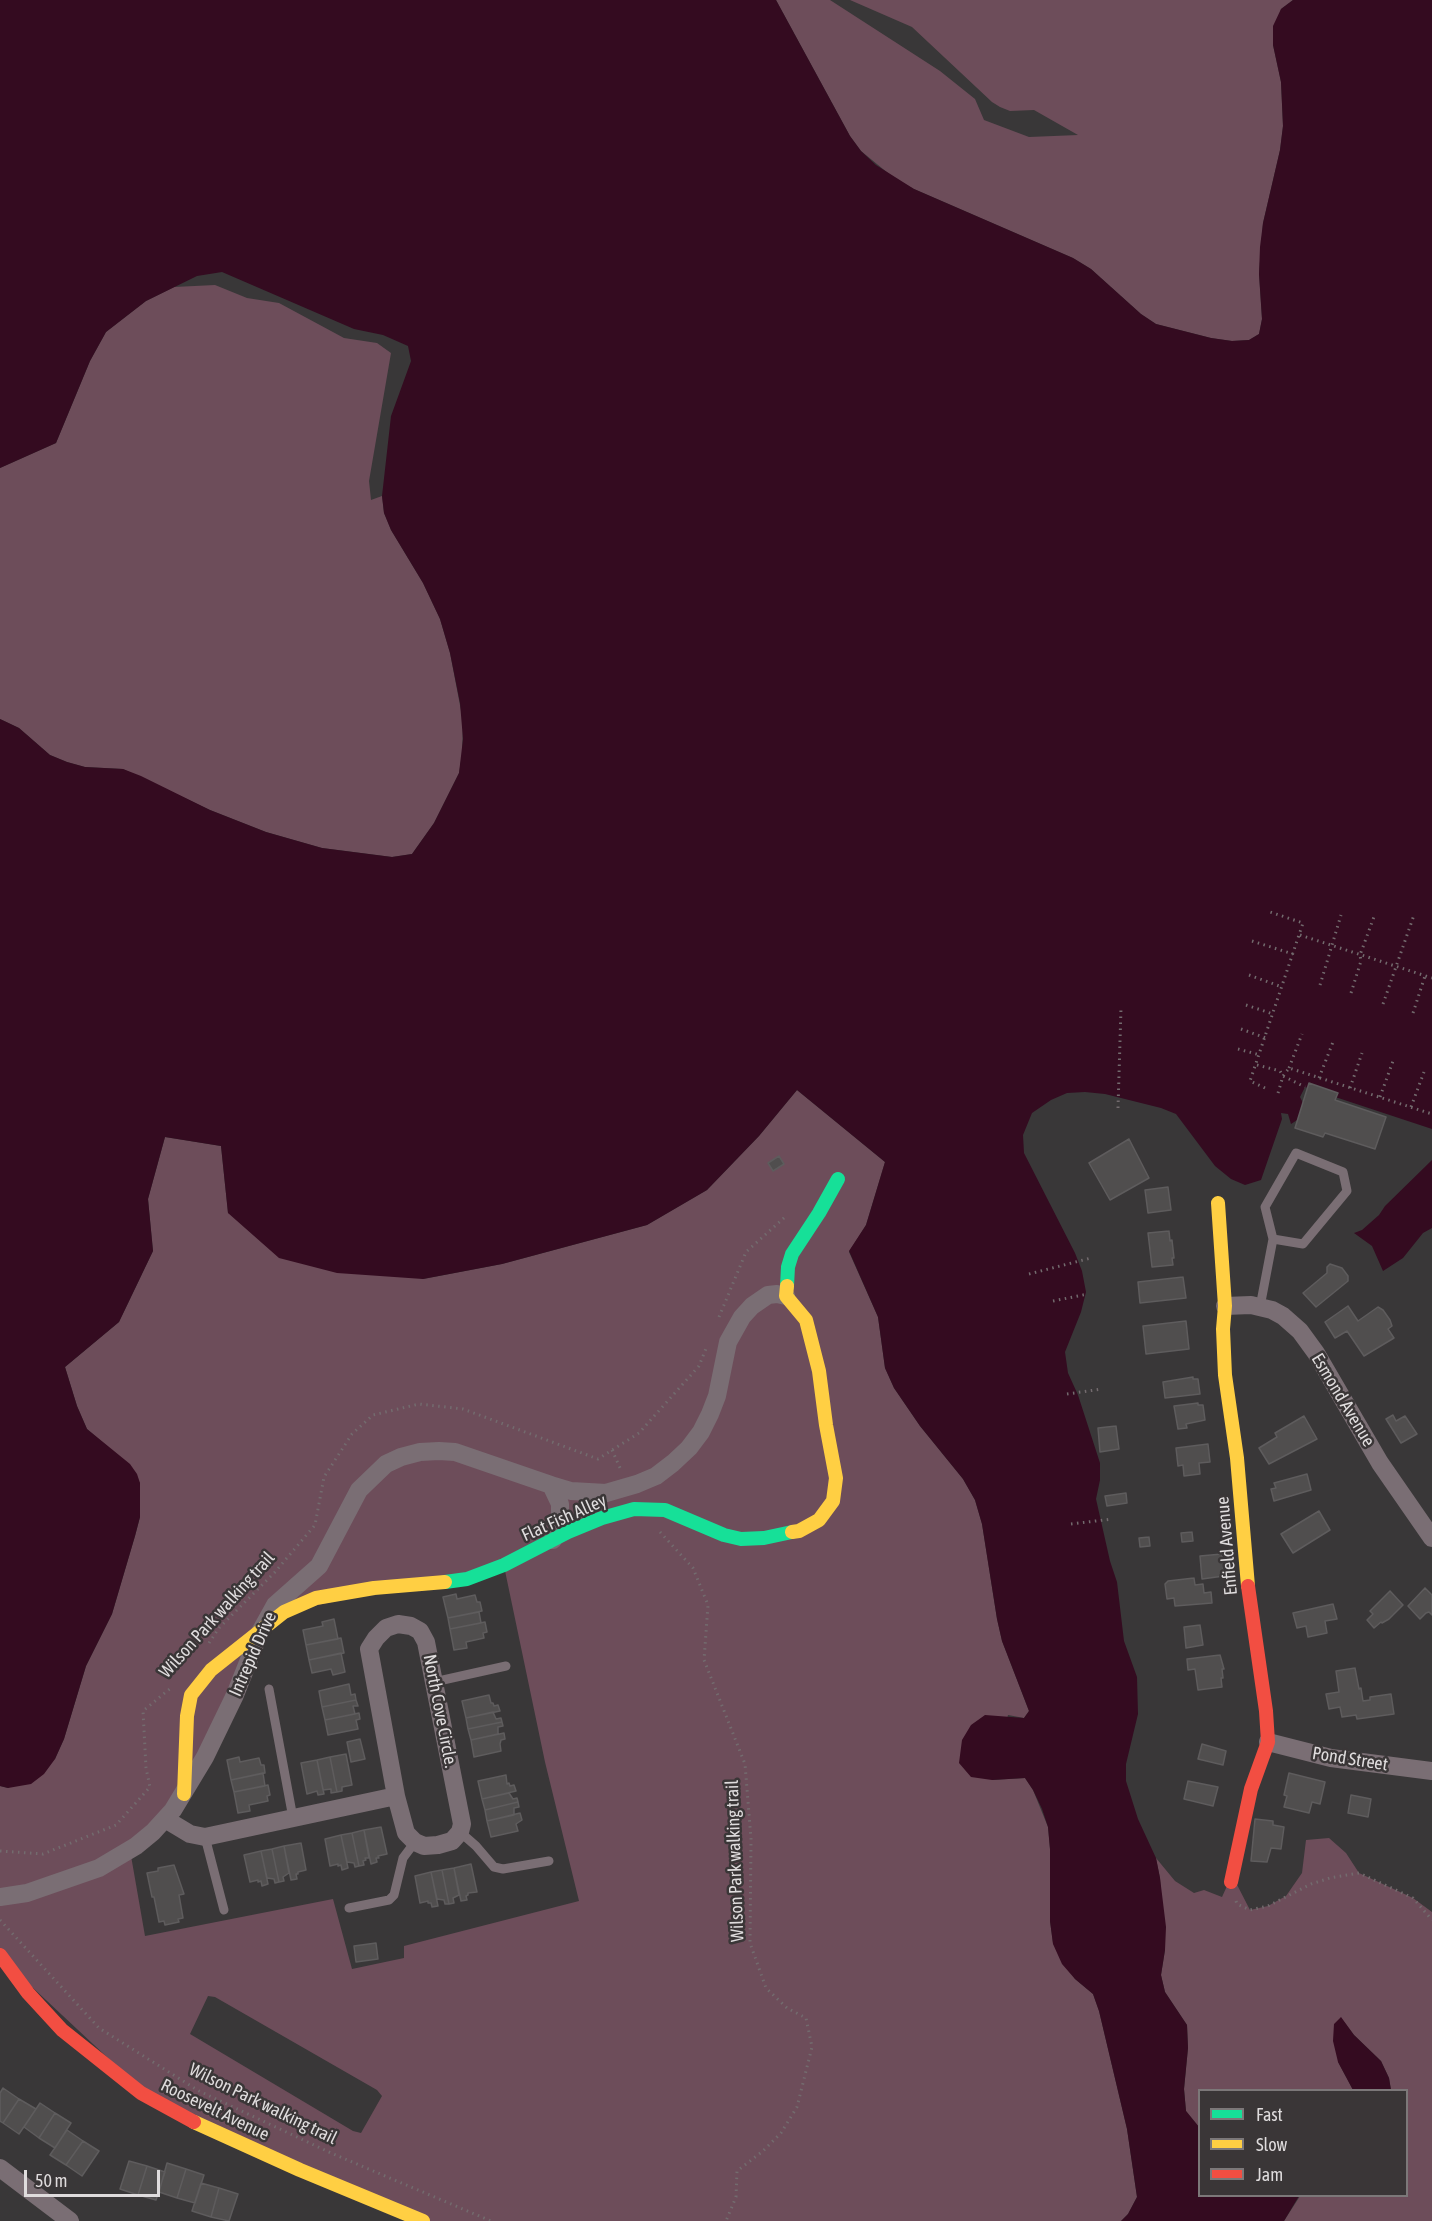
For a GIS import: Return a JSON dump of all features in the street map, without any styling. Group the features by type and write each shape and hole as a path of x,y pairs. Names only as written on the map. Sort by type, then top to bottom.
{"street":[{"path":"786,1296 788,1267 792,1254 838,1179"},
{"name":"Enfield Avenue","path":"1218,1203 1225,1306 1225,1375 1237,1458 1249,1601 1266,1711 1268,1742 1251,1789 1232,1882"},
{"name":"Intrepid Drive","path":"0,1897 27,1893 99,1869 136,1846 165,1819 184,1794 206,1757 235,1695 260,1632 275,1605 288,1591 319,1566 359,1490 386,1464 420,1452 439,1450 455,1452 551,1485 591,1493 606,1493 656,1476 689,1448 701,1432 717,1396 728,1342 734,1329 752,1306 768,1295 786,1296"},
{"name":"Flat Fish Alley","path":"184,1794 187,1716 191,1695 210,1670 284,1612 316,1598 374,1588 467,1579 504,1565 602,1518 634,1509 665,1509 724,1535 741,1539 764,1538 799,1531 819,1520 833,1501 836,1478 819,1371 806,1320 786,1296"},
{"name":"Esmond Avenue","path":"1225,1306 1260,1307 1282,1316 1300,1331 1316,1353 1380,1463 1432,1538"},
{"path":"551,1485 560,1504 560,1522 553,1540"},
{"name":"North Cove Circle.","path":"415,1842 406,1833 396,1797 369,1649 386,1628 398,1624 411,1626 420,1631 426,1642 462,1824 460,1832"},
{"name":"Pond Street","path":"1268,1742 1331,1758 1432,1771"},
{"path":"165,1819 189,1834 205,1837 396,1797"},
{"path":"415,1842 424,1846 438,1845 452,1841 460,1832"},
{"name":"Roosevelt Avenue","path":"0,1955 28,1992 62,2030 141,2093 178,2115 300,2170 423,2221"},
{"path":"0,2168 70,2221"}],"lane":[{"path":"1260,1307 1273,1239 1265,1207 1296,1153 1343,1172 1347,1191 1303,1244 1273,1239"},
{"path":"434,1682 506,1666"},
{"path":"269,1689 293,1818"},
{"path":"460,1832 494,1867 503,1869 549,1860"},
{"path":"205,1837 224,1910"},
{"path":"349,1908 389,1900 394,1894 403,1858 415,1842"}],"path":[{"path":"1265,1088 1250,1081 1304,923 1270,912"},
{"path":"1351,993 1360,955 1375,914"},
{"path":"1320,985 1341,915"},
{"path":"1383,1004 1414,915"},
{"path":"1300,935 1432,978"},
{"path":"1252,941 1293,954"},
{"path":"1249,975 1282,987"},
{"path":"1413,1013 1425,976"},
{"path":"1246,1005 1274,1014"},
{"path":"1118,1108 1120,1008"},
{"path":"1241,1029 1266,1038"},
{"path":"1278,1093 1302,1034"},
{"path":"1319,1078 1332,1042"},
{"path":"1239,1048 1260,1055"},
{"path":"1350,1088 1362,1053"},
{"path":"1380,1097 1393,1061"},
{"path":"1257,1065 1280,1071 1283,1076 1305,1087"},
{"path":"1289,1068 1432,1114"},
{"path":"1411,1107 1424,1072"},
{"path":"716,1325 746,1252 784,1217"},
{"path":"1029,1274 1091,1258"},
{"path":"1053,1301 1088,1294"},
{"name":"Wilson Park walking trail","path":"207,1646 219,1628 275,1572 315,1525 324,1478 352,1434 373,1415 419,1404 463,1409 598,1459 639,1433 699,1366 708,1345"},
{"path":"1067,1394 1102,1389"},
{"path":"612,1450 630,1486"},
{"name":"Wilson Park walking trail","path":"644,1509 656,1528 693,1568 708,1605 704,1660 745,1764 750,1839 750,1943 766,1988 787,2008 806,2018 812,2047 797,2107 781,2133 763,2151 737,2171 736,2198 726,2221"},
{"path":"1071,1524 1112,1519"},
{"name":"Wilson Park walking trail","path":"0,1851 43,1854 116,1825 150,1787 146,1768 143,1710 179,1680"},
{"path":"1232,1882 1232,1893 1237,1904 1250,1910 1268,1906 1311,1884 1359,1873 1413,1898 1432,1920"},
{"name":"Wilson Park walking trail","path":"0,1920 99,2028 199,2091 331,2153 491,2221"}],"shaded area":[{"path":"0,0 776,0 850,136 861,151 876,165 914,189 1073,258 1091,269 1141,314 1156,324 1232,341 1249,340 1259,334 1262,319 1260,247 1283,126 1281,82 1273,45 1273,26 1281,9 1293,0 1432,0 1432,1129 1305,1087 1300,1097 1308,1113 1291,1124 1288,1114 1281,1113 1282,1119 1261,1180 1245,1185 1231,1179 1215,1166 1176,1114 1105,1094 1067,1093 1051,1100 1032,1113 1023,1135 1024,1153 1075,1253 1082,1271 1086,1292 1081,1312 1065,1352 1068,1373 1078,1395 1100,1463 1100,1480 1096,1499 1117,1582 1124,1641 1137,1677 1138,1714 1126,1764 1126,1781 1138,1819 1156,1858 1160,1878 1166,1927 1161,1975 1165,1992 1187,2025 1188,2048 1184,2089 1186,2111 1198,2126 1198,2197 1298,2197 1284,2221 1121,2221 1128,2214 1137,2197 1127,2129 1093,1994 1062,1964 1053,1944 1050,1921 1050,1849 1048,1827 1042,1809 1025,1778 992,1780 971,1777 959,1763 962,1740 971,1725 985,1715 1024,1718 1029,1711 1002,1641 982,1524 975,1500 963,1479 920,1426 894,1388 885,1368 878,1317 849,1251 866,1225 885,1162 797,1090 759,1136 707,1190 647,1225 502,1264 423,1279 337,1273 279,1258 228,1213 221,1146 165,1137 148,1199 153,1251 119,1322 65,1367 87,1429 130,1464 137,1474 140,1483 140,1517 112,1614 86,1666 64,1739 55,1759 44,1774 31,1784 8,1788 0,1786 0,719 19,728 50,755 67,762 85,767 123,769 210,810 266,832 322,848 392,857 412,854 434,823 459,773 463,739 460,703 450,653 440,619 384,513 382,496 391,416 411,361 408,346 383,335 354,329 222,272 197,276 146,301 106,332 90,361 56,443 0,468"},
{"path":"776,0 830,0 940,71 975,99 984,120 1029,137 1078,135 1034,110 1010,111 1000,107 912,27 850,0 1293,0 1281,9 1273,45 1281,82 1283,126 1280,150 1263,223 1259,274 1262,319 1259,334 1249,340 1232,341 1156,324 1141,314 1091,269 1073,258 914,189 894,178 861,151 850,136"},
{"path":"215,285 247,298 279,303 344,338 377,343 391,353 369,481 371,500 382,496 384,513 391,530 423,583 440,619 450,653 463,721 459,773 434,823 412,854 392,857 322,848 266,832 210,810 123,769 85,767 50,755 19,728 0,719 0,468 56,443 90,361 106,332 146,301 174,287"},
{"path":"797,1090 885,1162 866,1225 849,1252 878,1317 885,1368 894,1388 920,1426 963,1479 975,1500 982,1524 1002,1641 1029,1711 1024,1718 1008,1715 992,1780 1025,1778 1033,1790 1048,1827 1050,1921 1053,1943 1075,1979 1093,1994 1127,2129 1137,2197 1128,2214 1121,2221 425,2221 155,2102 0,1957 0,1786 8,1788 55,1759 64,1739 86,1666 112,1614 140,1517 140,1483 108,1447 87,1429 65,1367 119,1322 153,1251 148,1199 165,1137 221,1146 228,1213 423,1279 502,1264 647,1225 707,1190 759,1136","holes":["504,1566 545,1762 579,1901 404,1946 404,1958 352,1969 333,1899 145,1936 130,1850 205,1757 268,1624 284,1612","208,1996 215,1997 377,2090 382,2096 361,2133 353,2131 190,2034"]},
{"path":"1432,1160 1432,1228 1423,1233 1403,1258 1383,1271 1372,1246 1354,1233 1362,1230 1379,1215 1385,1206"},
{"path":"1329,1838 1346,1853 1359,1873 1413,1898 1432,1912 1432,2221 1284,2221 1299,2197 1408,2197 1408,2089 1391,2089 1389,2078 1381,2061 1354,2035 1341,2018 1338,2062 1352,2089 1198,2089 1198,2126 1186,2111 1184,2089 1188,2048 1187,2025 1165,1992 1161,1975 1165,1950 1160,1878 1156,1858 1175,1881 1194,1893 1204,1890 1222,1897 1232,1875 1250,1910 1268,1906 1286,1896 1302,1873 1306,1840"},
{"path":"1341,2017 1354,2035 1381,2061 1389,2078 1391,2089 1352,2089 1338,2062 1333,2041 1334,2024"}],"building":[{"path":"1309,1083 1338,1093 1335,1100 1386,1117 1375,1149 1325,1133 1323,1137 1295,1128"},
{"path":"1129,1139 1149,1178 1110,1200 1089,1163"},
{"path":"779,1156 784,1164 773,1171 768,1163"},
{"path":"1168,1187 1171,1210 1148,1213 1145,1190"},
{"path":"1169,1231 1170,1241 1172,1240 1173,1265 1152,1267 1148,1233"},
{"path":"1330,1264 1342,1268 1348,1276 1348,1281 1316,1307 1303,1293 1327,1273 1327,1267"},
{"path":"1183,1277 1186,1298 1140,1303 1138,1282"},
{"path":"1348,1306 1358,1321 1378,1307 1383,1310 1390,1320 1392,1326 1388,1329 1394,1338 1364,1356 1347,1331 1335,1338 1325,1322"},
{"path":"1186,1321 1189,1349 1146,1354 1143,1326"},
{"path":"1193,1377 1193,1379 1198,1379 1200,1394 1165,1398 1163,1382"},
{"path":"1198,1403 1198,1405 1203,1405 1205,1420 1186,1424 1187,1428 1178,1429 1174,1406"},
{"path":"1393,1415 1396,1421 1405,1416 1417,1434 1401,1443 1386,1419"},
{"path":"1304,1416 1317,1439 1269,1464 1259,1448 1277,1437 1275,1433"},
{"path":"1116,1426 1119,1449 1100,1452 1098,1428"},
{"path":"1208,1444 1210,1462 1199,1463 1200,1474 1184,1476 1183,1465 1178,1466 1176,1448"},
{"path":"1307,1474 1311,1490 1274,1501 1271,1489 1276,1488 1274,1483"},
{"path":"1126,1493 1127,1503 1107,1506 1105,1496"},
{"path":"1319,1511 1330,1530 1293,1553 1281,1534"},
{"path":"1192,1532 1193,1541 1182,1542 1181,1533"},
{"path":"1149,1537 1150,1546 1140,1547 1139,1538"},
{"path":"1222,1554 1224,1576 1202,1579 1200,1556"},
{"path":"1194,1578 1195,1585 1203,1584 1204,1593 1211,1592 1212,1603 1175,1606 1174,1598 1167,1599 1165,1584 1168,1581"},
{"path":"1425,1588 1432,1595 1432,1615 1429,1612 1426,1613 1420,1619 1408,1606"},
{"path":"1390,1591 1403,1605 1389,1619 1374,1628 1367,1620 1373,1614 1370,1611"},
{"path":"456,1594 457,1599 475,1595 482,1611 448,1618 443,1597"},
{"path":"1333,1604 1337,1619 1325,1621 1327,1633 1308,1637 1306,1626 1297,1628 1293,1613"},
{"path":"479,1612 481,1623 450,1629 448,1618"},
{"path":"334,1619 338,1639 306,1645 303,1630 323,1626 322,1622"},
{"path":"485,1622 487,1632 483,1633 484,1638 466,1642 467,1648 454,1650 450,1629"},
{"path":"1200,1625 1203,1645 1186,1648 1184,1627"},
{"path":"341,1638 344,1653 309,1660 306,1645"},
{"path":"341,1653 345,1672 333,1675 331,1669 312,1673 309,1660"},
{"path":"1220,1655 1224,1669 1222,1669 1223,1678 1221,1678 1222,1687 1198,1690 1195,1669 1188,1670 1187,1659"},
{"path":"1355,1668 1363,1701 1370,1700 1370,1697 1391,1694 1394,1714 1357,1719 1356,1715 1342,1717 1340,1707 1329,1709 1326,1694 1339,1692 1336,1671"},
{"path":"349,1684 351,1695 355,1694 356,1700 322,1707 319,1691"},
{"path":"489,1695 491,1703 494,1706 498,1705 500,1711 466,1718 462,1701"},
{"path":"356,1700 358,1706 353,1706 355,1714 325,1720 322,1707"},
{"path":"493,1712 496,1719 501,1718 502,1722 468,1729 466,1718"},
{"path":"359,1713 360,1719 356,1720 358,1729 328,1735 325,1720"},
{"path":"502,1722 503,1726 498,1727 498,1734 471,1740 468,1729"},
{"path":"504,1733 505,1739 501,1740 500,1744 501,1751 474,1757 471,1740"},
{"path":"360,1739 365,1759 351,1762 347,1742"},
{"path":"1202,1744 1226,1751 1223,1765 1198,1759"},
{"path":"346,1754 352,1785 342,1787 342,1791 337,1792 330,1757"},
{"path":"239,1757 240,1762 259,1758 261,1765 264,1765 265,1773 231,1780 227,1760"},
{"path":"330,1757 337,1792 331,1793 331,1789 323,1790 317,1760"},
{"path":"317,1760 324,1794 318,1795 317,1791 307,1794 301,1763"},
{"path":"263,1773 265,1786 234,1792 231,1780"},
{"path":"1289,1773 1325,1782 1320,1804 1312,1802 1309,1813 1284,1807"},
{"path":"506,1775 507,1784 514,1785 516,1791 482,1799 478,1781"},
{"path":"1188,1781 1218,1787 1213,1806 1184,1799"},
{"path":"268,1785 270,1795 267,1796 268,1801 249,1805 250,1811 238,1813 234,1792"},
{"path":"509,1793 513,1799 517,1798 518,1802 485,1810 482,1799"},
{"path":"1351,1795 1371,1799 1368,1817 1348,1813"},
{"path":"518,1802 519,1807 514,1808 514,1815 487,1821 485,1810"},
{"path":"520,1813 522,1820 516,1824 518,1831 491,1837 487,1821"},
{"path":"1255,1819 1273,1821 1273,1825 1284,1827 1281,1849 1271,1848 1267,1862 1251,1861"},
{"path":"381,1827 387,1854 378,1856 377,1862 371,1864 364,1830"},
{"path":"364,1830 369,1858 365,1858 364,1865 359,1866 352,1833"},
{"path":"352,1833 359,1866 355,1867 354,1863 347,1862 341,1835"},
{"path":"341,1835 348,1868 342,1870 341,1865 338,1866 338,1864 330,1866 325,1839"},
{"path":"301,1843 306,1870 298,1872 297,1879 291,1880 284,1846"},
{"path":"284,1846 289,1873 283,1877 284,1881 279,1882 272,1849"},
{"path":"272,1849 279,1882 275,1883 274,1879 267,1878 261,1851"},
{"path":"261,1851 268,1884 262,1886 261,1881 258,1882 258,1880 250,1882 244,1855"},
{"path":"471,1864 477,1892 468,1893 467,1900 461,1901 454,1868"},
{"path":"174,1865 184,1894 179,1895 183,1918 178,1919 179,1922 165,1925 164,1921 159,1922 147,1873"},
{"path":"454,1868 459,1895 453,1898 454,1903 449,1904 442,1870"},
{"path":"442,1870 449,1904 437,1899 431,1872"},
{"path":"431,1872 438,1906 432,1907 428,1901 420,1903 415,1876"},
{"path":"376,1943 378,1959 356,1962 354,1946"},
{"path":"3,2088 19,2099 3,2123 0,2121 0,2093"},
{"path":"19,2099 36,2109 19,2134 3,2123"},
{"path":"40,2103 55,2113 39,2138 24,2127"},
{"path":"55,2113 71,2123 55,2148 39,2138"},
{"path":"67,2130 83,2141 66,2165 50,2155"},
{"path":"83,2141 99,2151 82,2176 66,2165"},
{"path":"129,2161 147,2166 138,2195 120,2189"},
{"path":"167,2163 186,2169 177,2198 159,2192"},
{"path":"147,2166 165,2172 156,2200 138,2195"},
{"path":"186,2169 204,2175 195,2203 177,2198"},
{"path":"201,2183 219,2188 211,2217 192,2211"},
{"path":"219,2188 238,2194 229,2221 211,2217"}],"traffic: fast":[{"path":"787,1286 788,1267 792,1254 838,1179"},
{"path":"445,1582 467,1579 504,1565 568,1532 602,1518 634,1509 665,1510 724,1535 741,1539 764,1538 792,1532"}],"traffic: slow":[{"path":"1218,1203 1225,1306 1223,1329 1225,1375 1237,1458 1248,1586"},
{"path":"787,1286 786,1296 806,1320 819,1371 836,1478 833,1501 819,1520 799,1531 792,1532"},
{"path":"184,1794 187,1716 191,1695 211,1670 284,1612 316,1598 374,1588 445,1582"},
{"path":"194,2122 300,2170 423,2221"}],"traffic: jam":[{"path":"1231,1882 1251,1789 1268,1742 1266,1711 1248,1586"},
{"path":"0,1955 28,1993 62,2030 141,2093 194,2122"}]}
